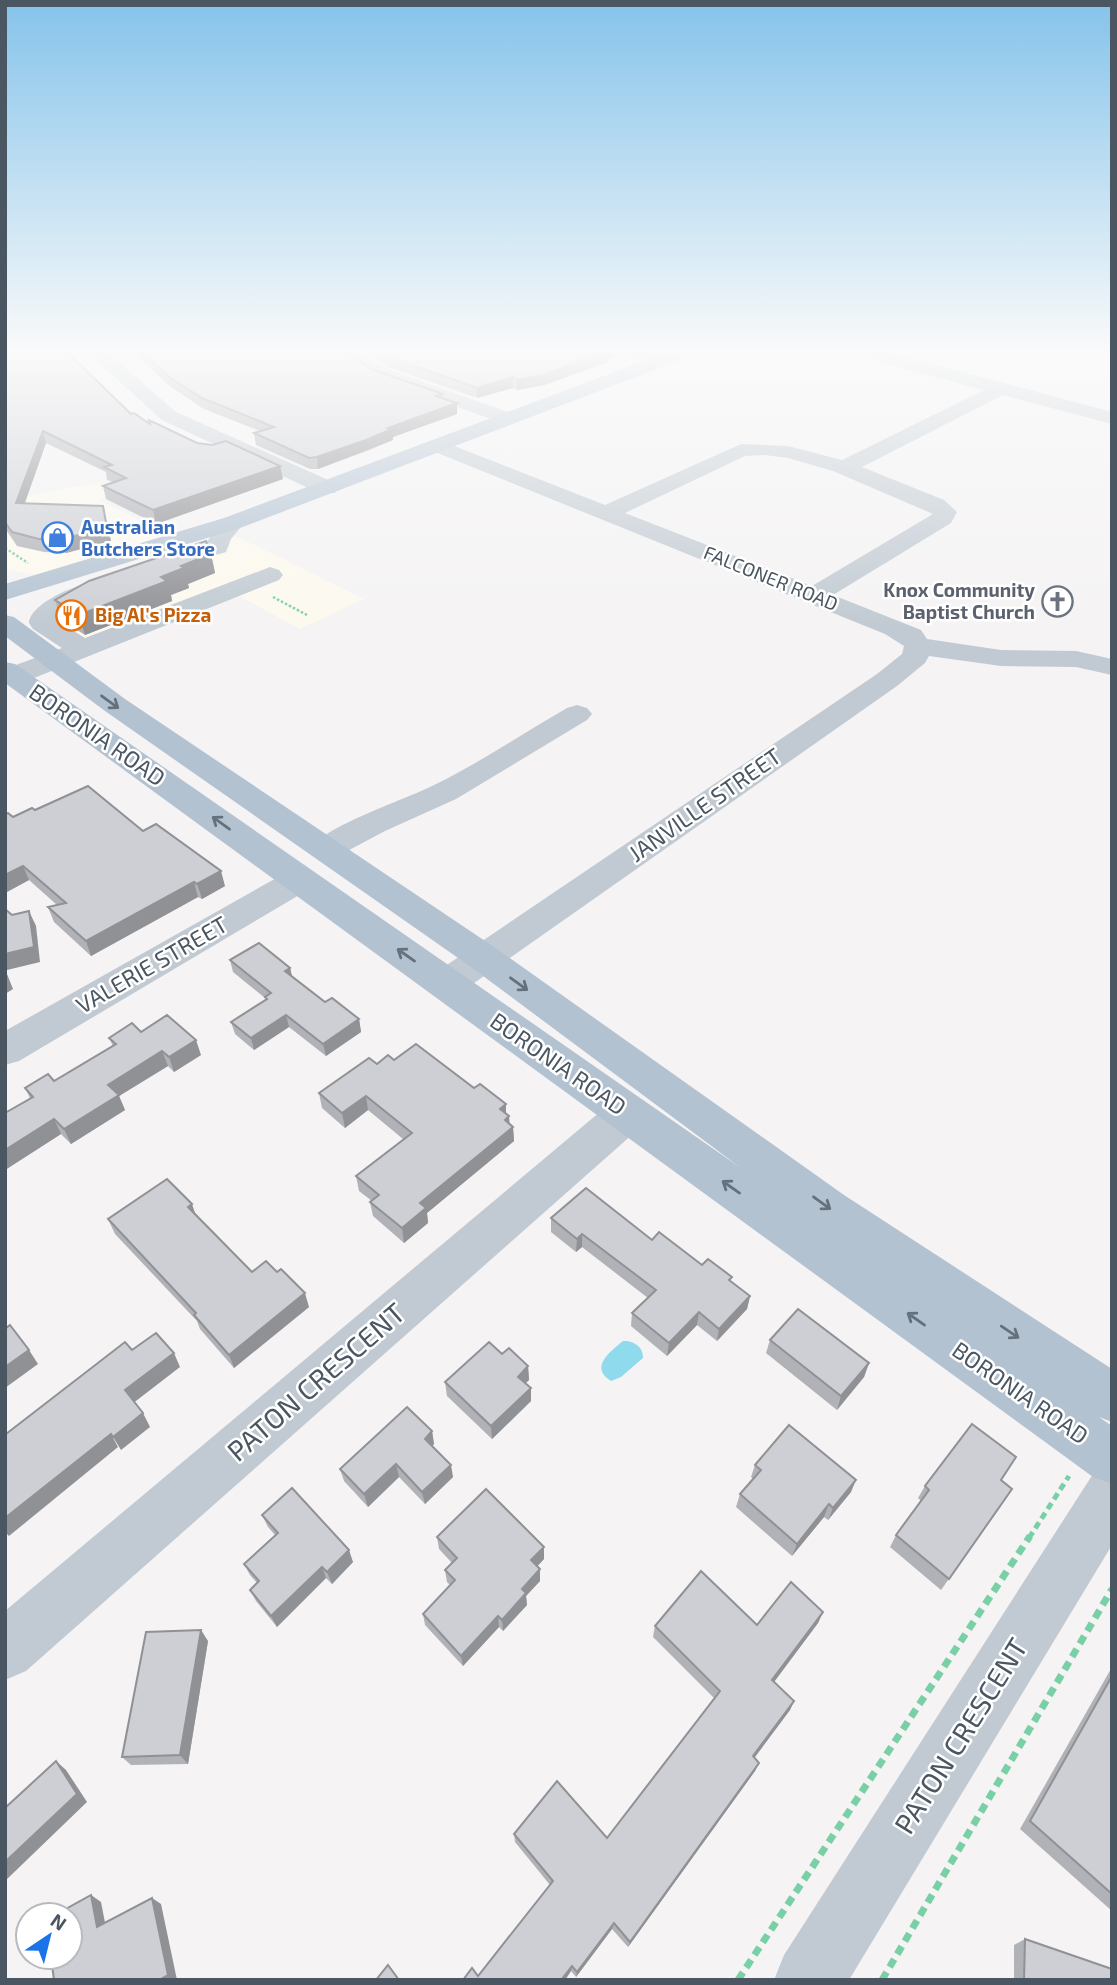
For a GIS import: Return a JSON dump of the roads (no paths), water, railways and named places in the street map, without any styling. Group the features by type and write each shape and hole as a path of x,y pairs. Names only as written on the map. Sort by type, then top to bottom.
{"main road":[{"path":"5,592 194,536 449,442"},
{"path":"5,608 105,576 194,536"},
{"path":"5,570 58,577"},
{"name":"BORONIA ROAD","path":"5,623 70,656 115,705 484,958 828,1208 1112,1398"},
{"name":"BORONIA ROAD","path":"10,673 1112,1458"}],"street":[{"path":"224,442 327,488"},
{"path":"845,467 895,442"},
{"name":"FALCONER ROAD","path":"437,446 815,595 911,636 918,646 1001,658 1076,659 1112,667"},
{"path":"606,513 741,450 767,449 845,467 936,505 945,512 943,518 815,595"},
{"path":"70,656 42,623 45,614 85,593 217,547 219,538 232,523"},
{"path":"10,673 70,656 270,575"},
{"name":"JANVILLE STREET","path":"446,984 887,680 915,657 918,646"},
{"path":"326,849 373,824 445,792 577,714"},
{"name":"VALERIE STREET","path":"5,1050 299,880"},
{"name":"PATON CRESCENT","path":"5,1650 628,1113"},
{"name":"PATON CRESCENT","path":"809,1980 1092,1481"}],"water":[{"path":"623,1341 637,1345 643,1358 621,1377 611,1381 605,1376 602,1365"}],"place":[{"name":"Australian Butchers Store","path":"58,538"},
{"name":"Knox Community Baptist Church","path":"1058,601"},
{"name":"Big Al's Pizza","path":"72,615"}]}
